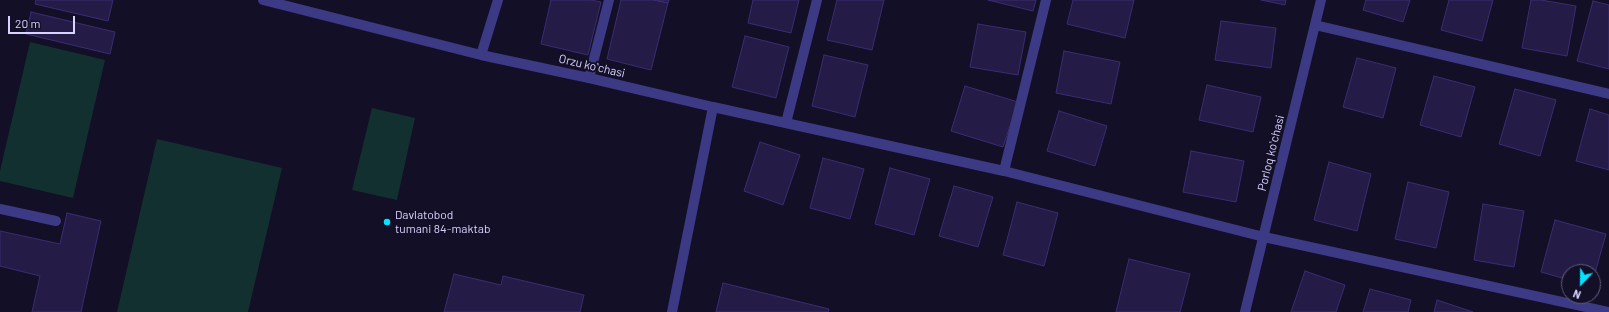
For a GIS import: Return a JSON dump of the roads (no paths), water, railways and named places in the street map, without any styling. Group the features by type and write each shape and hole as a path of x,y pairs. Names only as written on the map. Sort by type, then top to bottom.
{"street":[{"name":"Orzu koʻchasi","path":"263,0 482,55 1004,171 1264,237 1609,312"},
{"path":"482,55 498,0"},
{"path":"589,78 608,0"},
{"path":"786,123 817,0"},
{"path":"1004,171 1046,0"},
{"name":"Porloq koʻchasi","path":"1245,312 1321,0"},
{"path":"1315,25 1609,94"},
{"path":"672,312 713,107"},
{"path":"0,209 56,221"}],"place":[{"name":"Davlatobod tumani 84-maktab","path":"387,222"}]}
